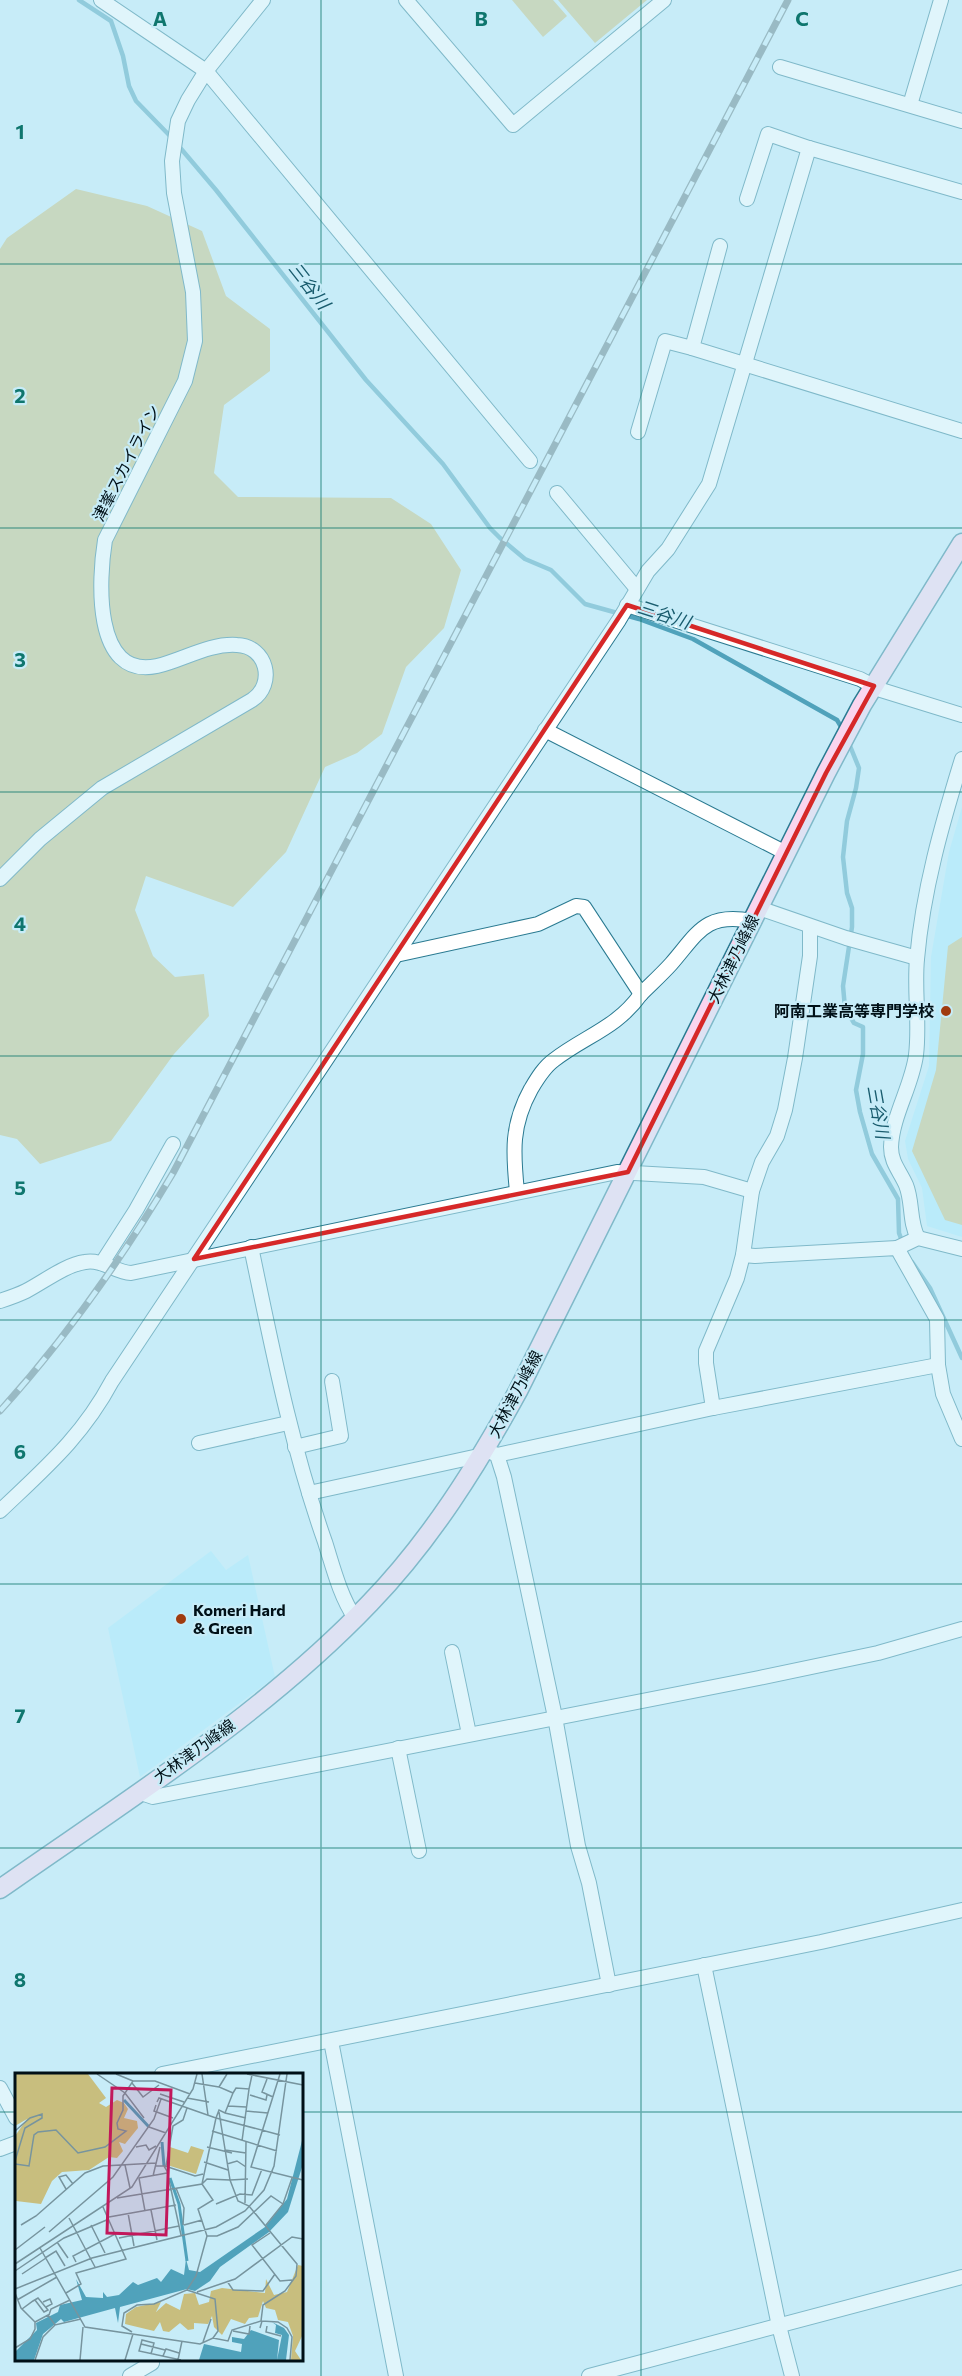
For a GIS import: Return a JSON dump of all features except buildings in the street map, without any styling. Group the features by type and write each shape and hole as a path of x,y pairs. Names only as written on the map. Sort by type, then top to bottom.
{"main road":[{"path":"874,686 962,543"},
{"name":"大林津乃峰線","path":"0,1888 265,1700 317,1655 355,1618 407,1559 488,1453 840,746 874,686"}],"street":[{"path":"101,0 206,71 530,461"},
{"name":"津峯スカイライン","path":"0,879 40,838 102,788 252,700 261,693 265,683 266,671 262,660 247,646 223,645 157,666 140,666 124,660 117,654 106,629 101,565 105,540 185,381 195,341 193,292 174,193 172,161 178,121 206,71 263,0"},
{"path":"406,0 513,125 664,0"},
{"path":"910,105 941,0"},
{"path":"780,67 962,121"},
{"path":"747,199 768,134 962,192"},
{"path":"0,1511 75,1437 96,1410 112,1381 624,612 648,571 668,549 709,484 809,148"},
{"path":"692,348 720,246"},
{"path":"638,432 665,341 962,431"},
{"path":"557,493 637,589"},
{"path":"624,612 860,679 874,686 962,714"},
{"path":"545,730 786,854"},
{"path":"906,1243 914,1230 911,1202 906,1185 892,1160 891,1145 915,1060 917,958 936,845 962,759"},
{"path":"396,955 538,924 576,906 584,907 641,994"},
{"path":"517,1192 513,1152 518,1119 537,1078 552,1061 629,1011 641,994 703,926 712,922 739,919 756,914 917,958"},
{"path":"713,1408 706,1351 730,1298 743,1255 752,1191 762,1162 777,1136 785,1110 810,956 810,927"},
{"path":"102,1263 136,1210 173,1144"},
{"path":"0,1301 23,1293 67,1268 86,1262 102,1263 123,1272 130,1272 616,1172 704,1177 752,1191"},
{"path":"906,1243 937,1319 938,1365 943,1394 962,1439"},
{"path":"743,1255 754,1256 906,1243 962,1249"},
{"path":"251,1247 288,1423 347,1607 355,1618"},
{"path":"309,1493 488,1453 938,1365"},
{"path":"295,1447 341,1436 332,1381"},
{"path":"199,1443 288,1423"},
{"path":"488,1453 504,1477 555,1717 578,1846 589,1883 609,1985"},
{"path":"138,1792 153,1797 878,1653 962,1629"},
{"path":"452,1652 469,1734"},
{"path":"398,1748 419,1851"},
{"path":"167,2073 820,1942 962,1910"},
{"path":"704,1965 779,2326 792,2376"},
{"path":"331,2041 396,2376"},
{"path":"0,2088 15,2112"},
{"path":"0,2149 15,2143"},
{"path":"589,2376 962,2277"},
{"path":"130,2376 154,2366"}],"highlighted area":[{"path":"627,605 874,686 826,773 628,1172 194,1259"}],"shaded area":[{"path":"512,0 553,0 567,16 543,37"},
{"path":"558,0 647,0 595,43"},
{"path":"76,189 147,206 202,231 226,296 270,329 270,371 224,405 214,473 238,497 391,498 431,524 461,570 444,628 406,667 382,734 357,753 325,767 286,852 233,907 146,876 135,910 153,956 175,977 204,974 209,1016 174,1054 111,1141 40,1164 17,1139 0,1135 0,249 7,238"},
{"name":"阿南工業高等専門学校","path":"962,807 962,1237 927,1226 922,1188 908,1159 905,1141 929,1066 931,957 949,852"},
{"path":"962,937 962,1225 945,1220 912,1151 936,1070 948,946"},
{"path":"211,1551 226,1570 248,1555 275,1677 140,1777 108,1628"}],"waterway":[{"name":"三谷川","path":"79,0 111,21 123,56 129,86 136,101 172,138"},
{"name":"三谷川","path":"177,144 366,380 443,464 490,528 500,538 525,559 551,570 585,604 639,619 693,639 837,720 843,730"},
{"name":"三谷川","path":"848,741 859,768 847,821 843,857 847,893 852,908 852,927 843,986 845,1008 854,1023 863,1027 863,1054 856,1090 860,1112 872,1154 898,1199 899,1233 903,1244"},
{"name":"三谷川","path":"912,1262 930,1288 962,1358"}],"railway":[{"path":"0,1411 71,1326 134,1235 173,1173 788,0"}],"place":[{"name":"阿南工業高等専門学校","path":"946,1011"},
{"name":"Komeri Hard & Green","path":"181,1619"}]}
